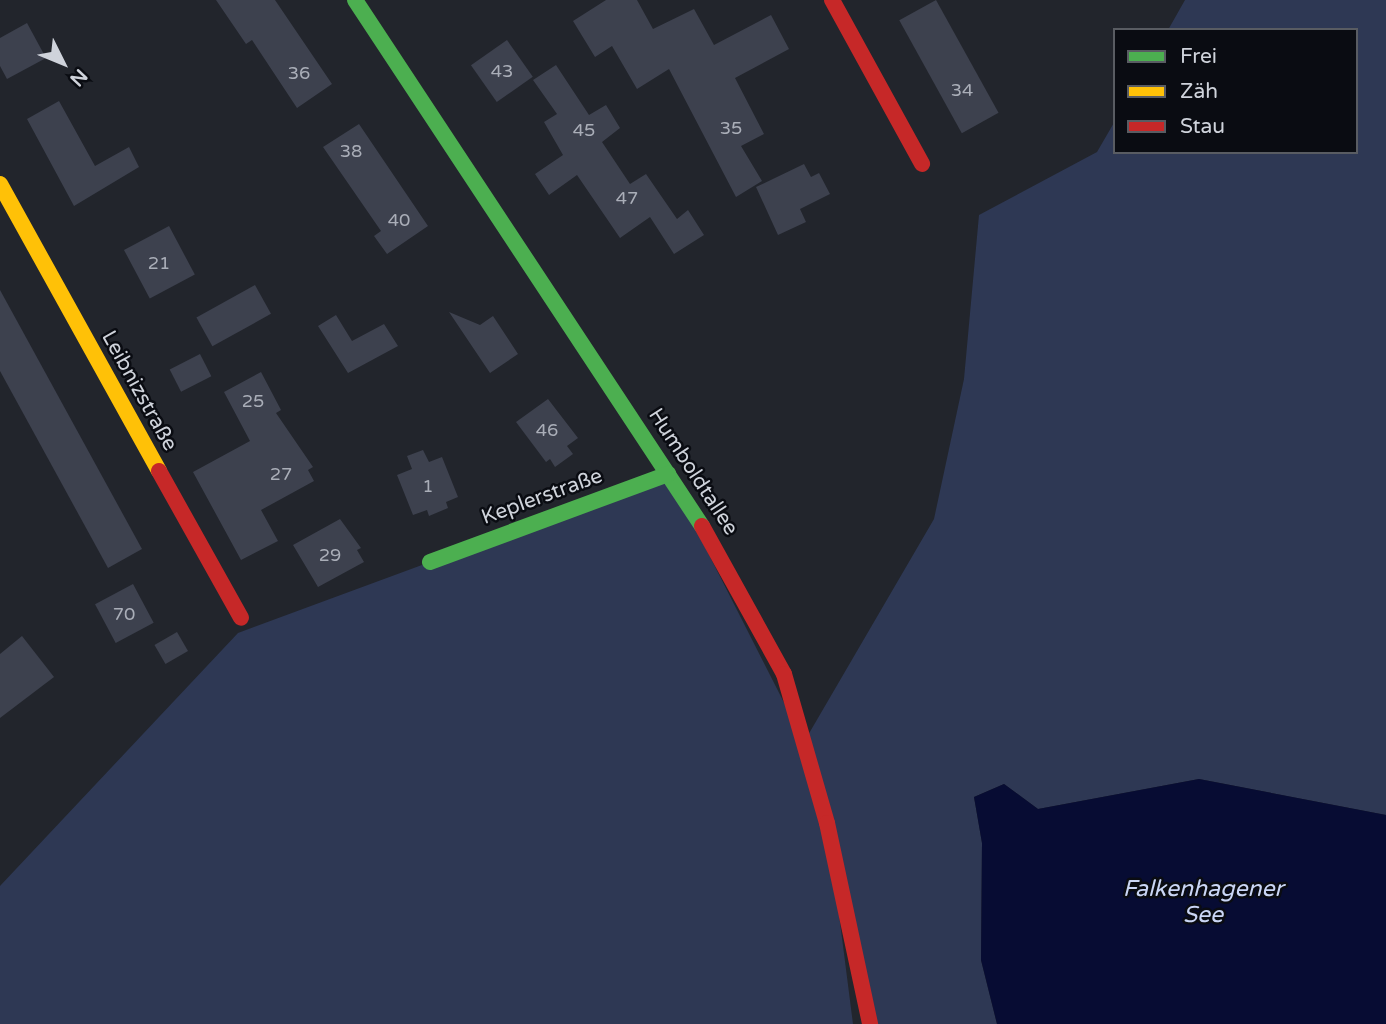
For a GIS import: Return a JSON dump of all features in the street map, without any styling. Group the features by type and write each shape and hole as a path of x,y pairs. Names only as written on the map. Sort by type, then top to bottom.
{"street":[{"name":"Humboldtallee","path":"355,0 721,554 784,674 827,823 870,1024"},
{"path":"832,0 922,164"},
{"name":"Leibnizstraße","path":"1,186 242,618"},
{"name":"Keplerstraße","path":"430,562 668,474"}],"shaded area":[{"path":"1185,0 1386,0 1386,815 1199,779 1038,809 1004,784 974,797 982,843 981,960 997,1024 870,1024 829,836 853,1024 0,1024 0,886 238,633 668,474 804,742 934,519 964,379 979,215 1097,152 1113,124 1113,154 1358,154 1358,28 1169,28"}],"water":[{"name":"Falkenhagener See","path":"1199,779 1386,815 1386,1024 997,1024 981,960 982,843 974,797 1004,784 1038,809"}],"building":[{"path":"216,0 275,0 332,84 297,108 252,40 246,44"},
{"path":"606,0 637,0 653,29 694,9 714,45 771,15 789,49 735,78 764,134 741,146 762,181 736,197 669,69 637,89 612,46 595,57 573,21"},
{"path":"936,0 999,113 962,133 899,20"},
{"path":"27,23 46,58 7,79 0,66 0,38"},
{"path":"507,40 533,77 497,102 471,65"},
{"path":"556,65 589,115 606,105 620,128 602,142 630,184 646,174 677,219 688,210 704,235 674,254 650,217 620,238 577,175 549,195 535,174 563,155 544,122 557,114 533,80"},
{"path":"59,101 95,166 129,147 139,167 74,206 27,119"},
{"path":"359,124 428,226 387,254 374,236 381,231 323,147"},
{"path":"804,164 811,177 819,173 830,194 800,209 806,222 778,235 756,187"},
{"path":"169,226 195,275 150,299 124,250"},
{"path":"255,285 271,314 212,346 196,317"},
{"path":"0,290 142,549 108,568 0,371"},
{"path":"449,312 480,325 493,316 518,354 490,373"},
{"path":"336,315 352,341 384,324 398,346 348,373 318,326"},
{"path":"200,354 211,376 181,392 170,369"},
{"path":"261,372 281,410 276,413 313,467 308,470 314,481 261,510 278,541 241,560 193,472 250,441 224,392"},
{"path":"548,399 578,438 567,446 573,454 555,467 550,459 546,462 516,422"},
{"path":"423,450 429,462 442,457 458,497 446,502 448,508 429,516 427,510 413,515 397,475 412,469 407,456"},
{"path":"340,519 361,548 357,550 364,562 318,587 293,545"},
{"path":"133,584 154,623 116,643 95,604"},
{"path":"177,632 188,651 165,664 154,645"},
{"path":"22,636 54,677 0,718 0,654"}],"traffic: fast":[{"path":"355,0 702,526"},
{"path":"430,562 668,474"}],"traffic: slow":[{"path":"0,184 159,471"}],"traffic: jam":[{"path":"832,0 922,164"},
{"path":"159,471 241,618"},
{"path":"702,526 784,674 827,823 870,1024"}]}
